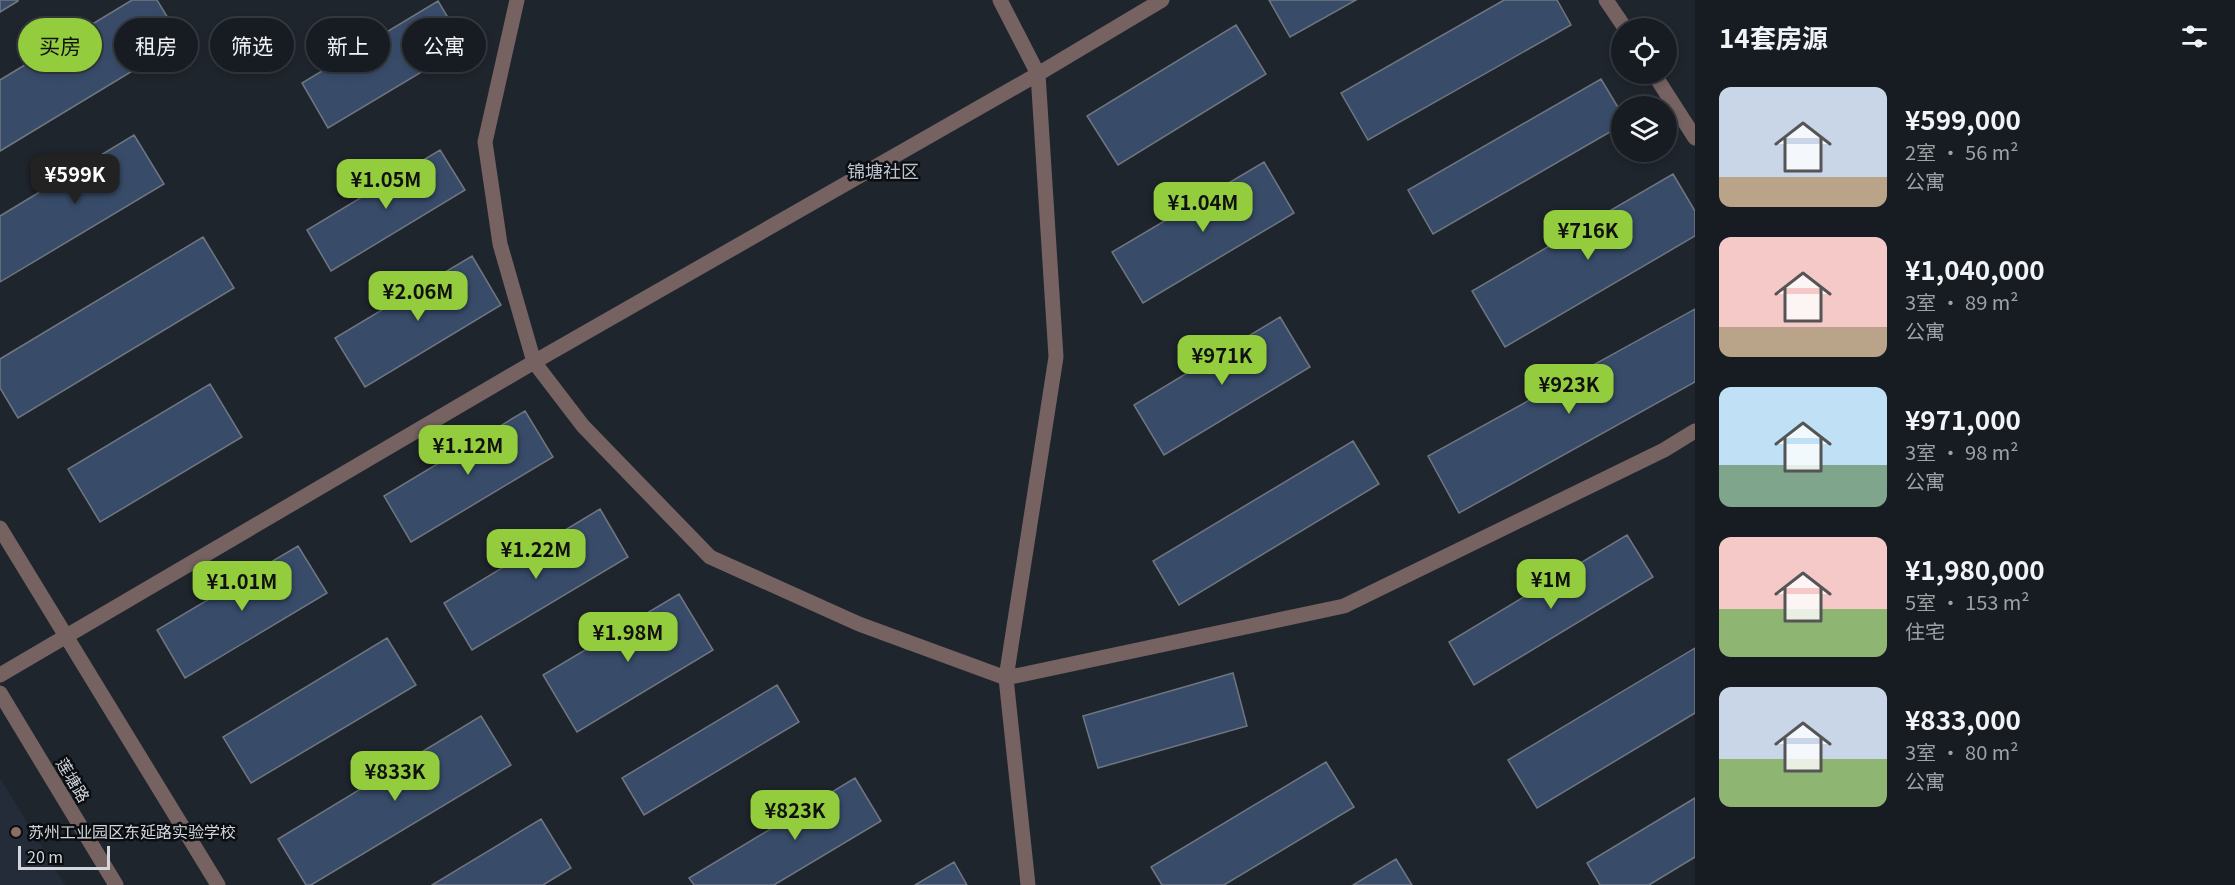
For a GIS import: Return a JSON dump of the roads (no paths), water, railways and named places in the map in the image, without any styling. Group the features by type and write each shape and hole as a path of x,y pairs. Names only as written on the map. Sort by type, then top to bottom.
{"street":[{"path":"517,0 485,142 500,244 534,363 583,426 710,557 859,624 1006,678 1344,606 1664,450 1695,431"},
{"path":"1000,0 1038,74 1056,357 1006,678 1028,885"},
{"path":"0,675 1162,0"},
{"path":"1606,0 1618,18"},
{"path":"1660,84 1695,138"},
{"path":"0,528 218,885"},
{"name":"莲塘路","path":"0,693 116,885"}],"place":[{"name":"苏州工业园区东延路实验学校","path":"16,832"}],"district":[{"name":"锦塘社区","path":"883,172"}]}
